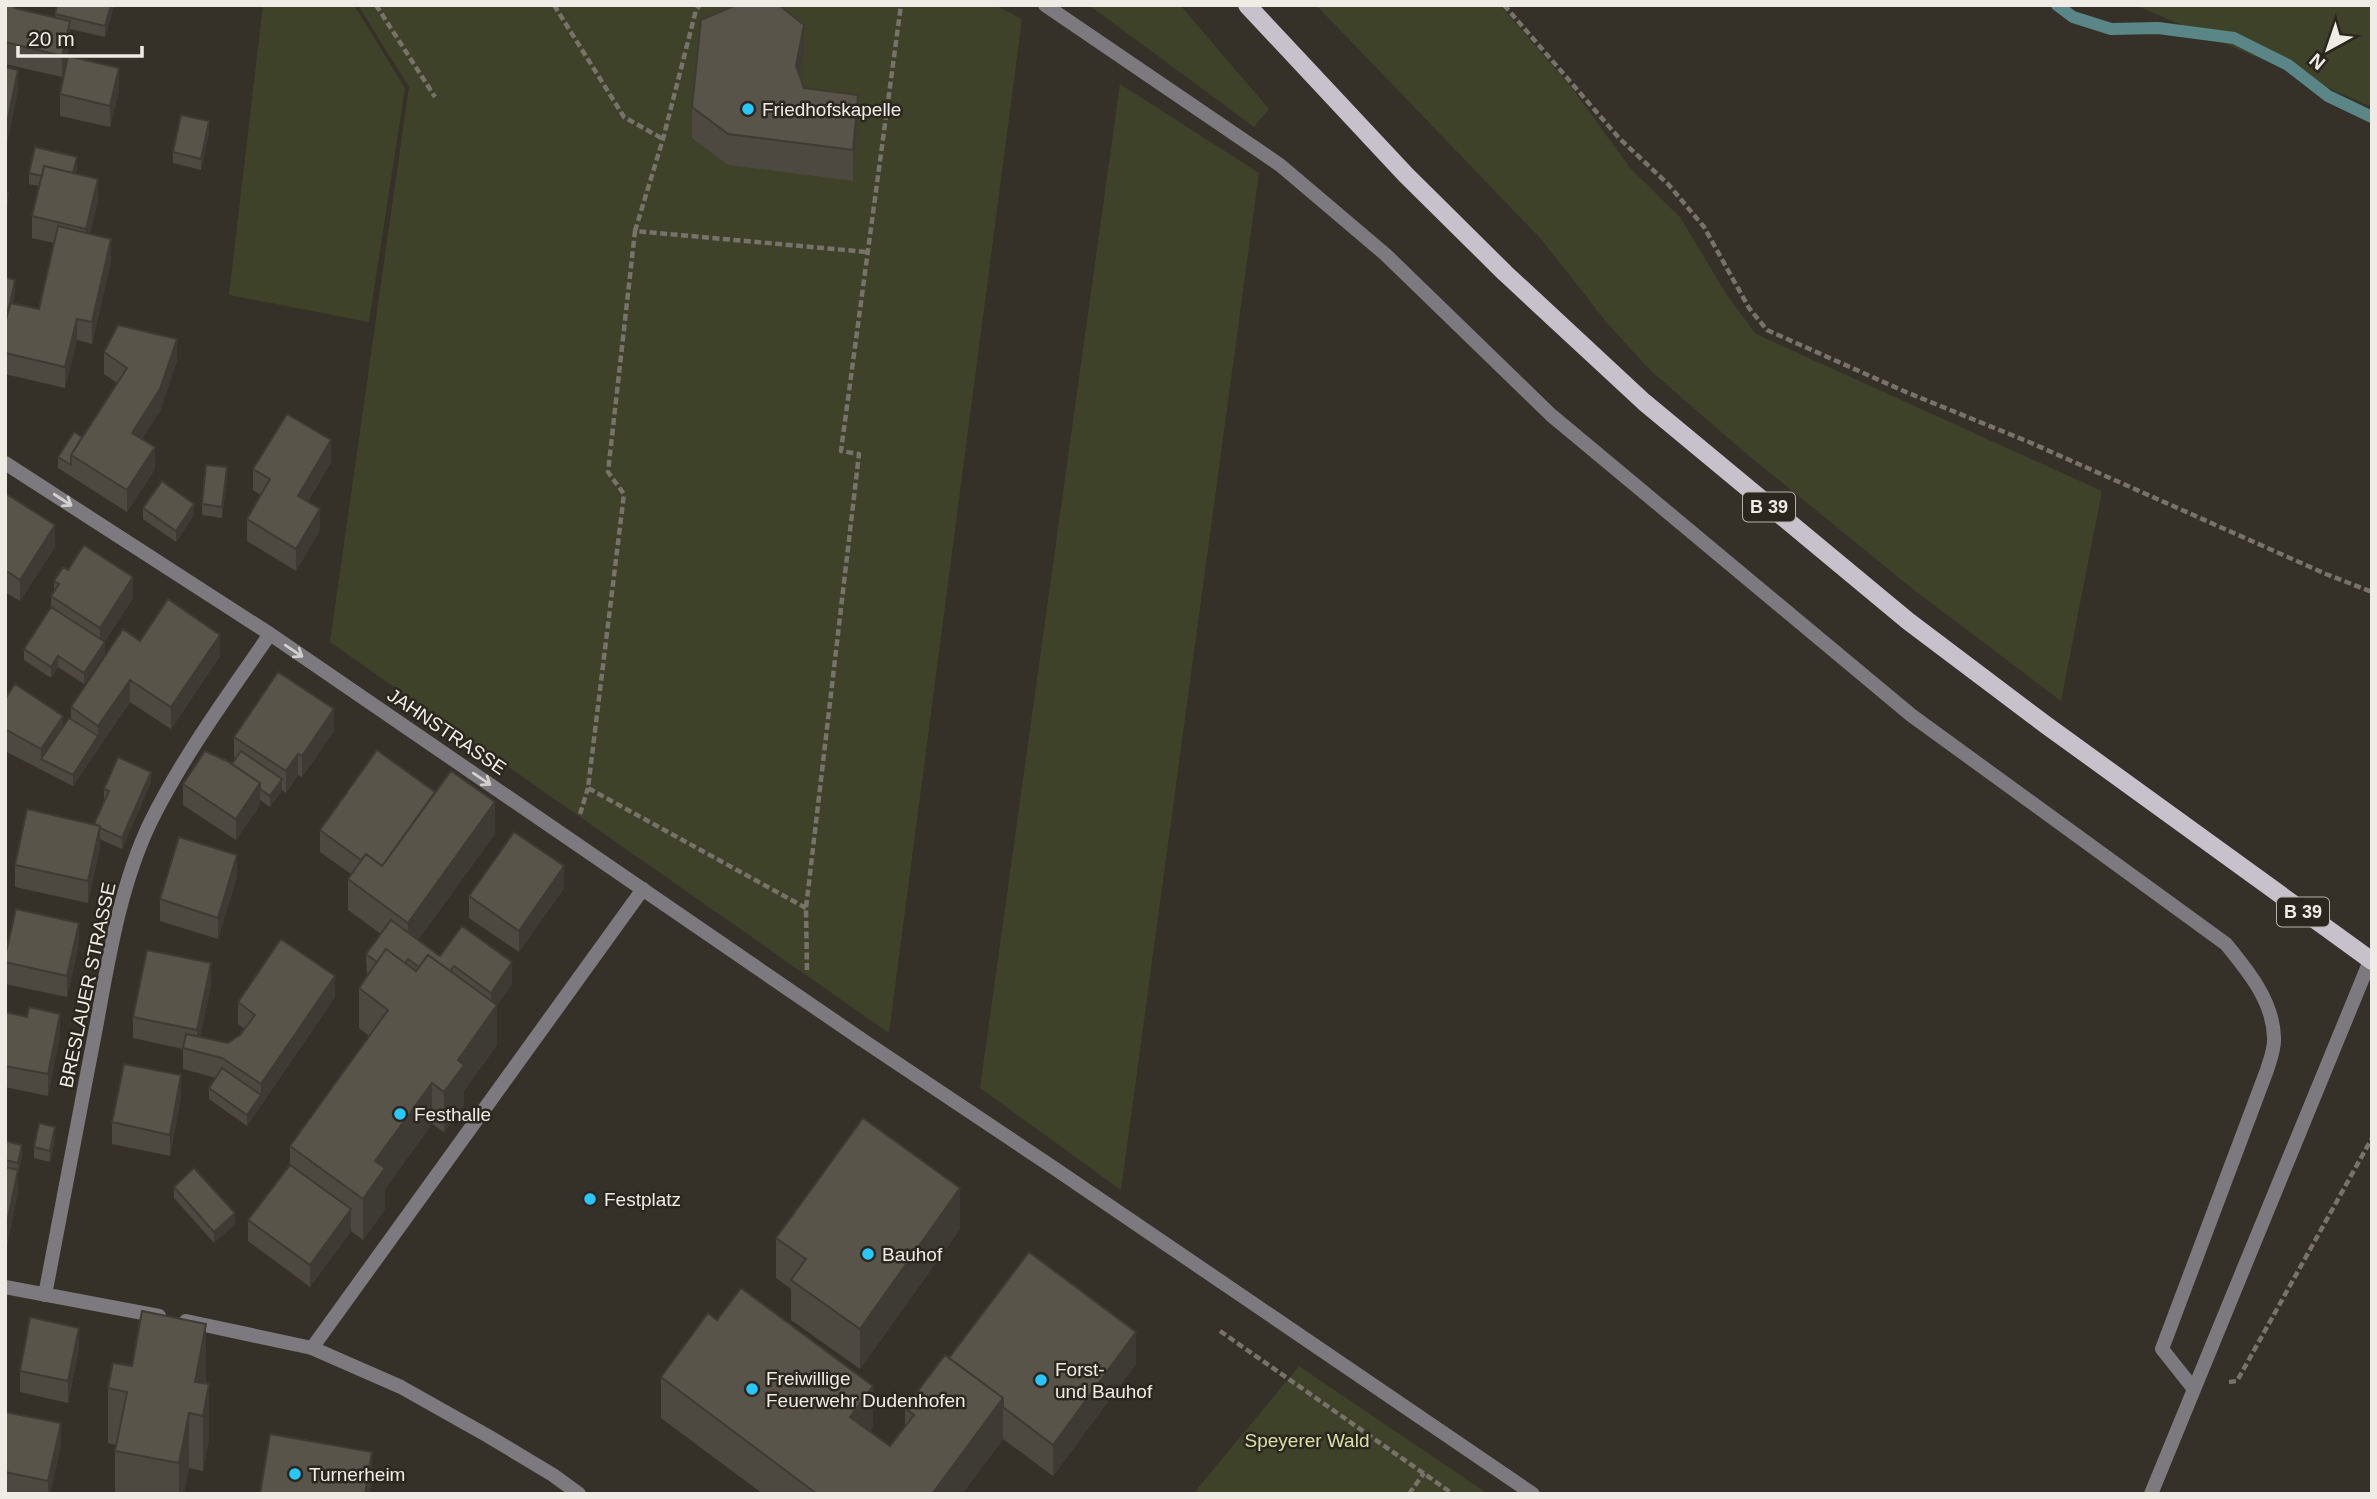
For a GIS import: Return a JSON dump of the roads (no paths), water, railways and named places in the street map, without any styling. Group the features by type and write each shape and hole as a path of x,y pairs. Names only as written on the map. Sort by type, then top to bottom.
{"main road":[{"name":"B 39","path":"1247,5 1406,175 1505,273 1644,402 1908,621 2057,733 2350,946 2372,959"}],"street":[{"path":"1045,5 1280,165 1385,254 1551,415 1911,715 2226,944 2250,974 2268,1006 2275,1038 2267,1070 2162,1349 2193,1388"},
{"name":"JAHNSTRASSE","path":"5,463 270,634 809,1004 1532,1494"},
{"name":"BRESLAUER STRASSE","path":"45,1295 121,903 149,824 175,776 270,634"},
{"path":"312,1348 643,889"},
{"path":"2151,1494 2372,959"},
{"path":"5,1287 233,1329 312,1348 401,1387 553,1475 579,1494"}],"waterway":[{"path":"2057,5 2073,17 2111,29 2158,28 2234,38 2288,65 2328,96 2372,117"}],"place":[{"name":"Friedhofskapelle","path":"748,109"},
{"name":"Festhalle","path":"400,1114"},
{"name":"Festplatz","path":"590,1199"},
{"name":"Bauhof","path":"868,1254"},
{"name":"Forst- und Bauhof","path":"1041,1380"},
{"name":"Freiwillige Feuerwehr Dudenhofen","path":"752,1389"},
{"name":"Turnerheim","path":"295,1474"}],"park label":[{"name":"Speyerer Wald","path":"1307,1440"}]}
